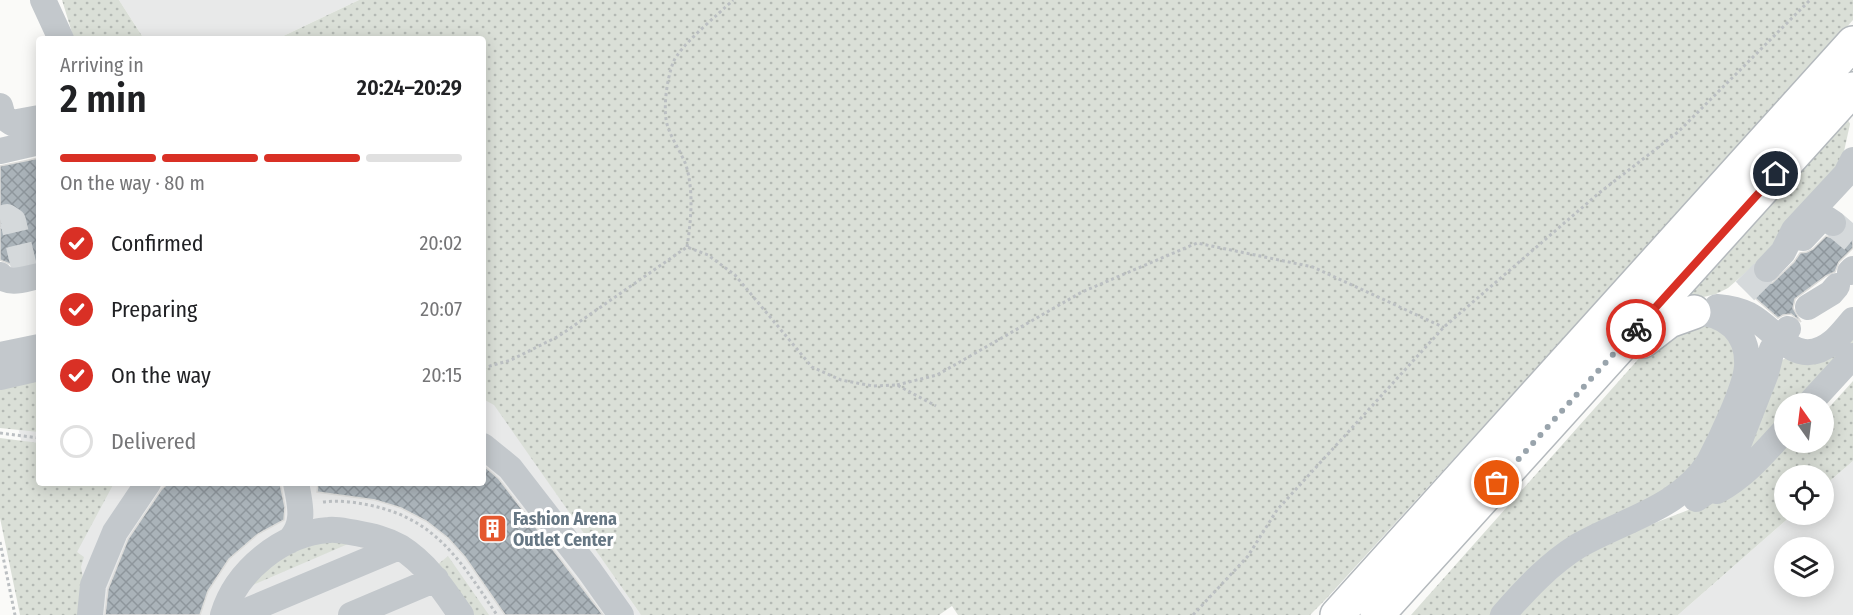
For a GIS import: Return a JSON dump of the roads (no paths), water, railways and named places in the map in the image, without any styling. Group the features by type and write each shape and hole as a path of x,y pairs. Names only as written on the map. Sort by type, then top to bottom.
{"highway":[{"path":"1337,615 1853,44"},
{"path":"1377,615 1853,88"},
{"path":"1497,483 1657,328 1674,318 1705,310"}],"street":[{"path":"43,0 60,36"},
{"path":"0,106 3,117 12,123 36,119"},
{"path":"0,151 36,143"},
{"path":"1833,223 1827,219 1821,220 1801,240 1775,260 1794,231 1842,193 1846,174 1853,160"},
{"path":"0,275 3,279 11,281 34,273"},
{"path":"1808,308 1831,293 1847,276"},
{"path":"1705,310 1736,299 1745,291"},
{"path":"1705,310 1728,308 1750,316 1784,333 1796,351 1812,352 1834,340 1853,320"},
{"path":"1503,615 1558,560 1602,534 1646,514 1685,490 1703,472 1715,449 1745,376 1747,365 1744,347 1732,324 1705,310"},
{"path":"1696,499 1716,484 1733,458 1766,373 1772,349 1784,333"},
{"path":"0,355 36,348"},
{"path":"1819,393 1853,356"},
{"path":"0,376 36,369"},
{"path":"1646,514 1676,507 1719,490 1738,478 1774,441"},
{"path":"486,448 510,468 621,615"},
{"path":"90,615 93,585 115,532 146,486"},
{"path":"223,615 233,591 252,568 290,541 297,532 301,520 301,507 297,486"},
{"path":"313,486 321,514 337,530"},
{"path":"290,541 320,531 337,530 379,537 415,558 436,579 461,615"},
{"path":"237,615 399,547"},
{"path":"351,615 436,579"}],"tunnel":[{"path":"0,219 7,217 13,221 24,267"},
{"path":"1833,223 1853,240"},
{"path":"1745,291 1767,269"}],"place":[{"name":"Fashion Arena Outlet Center","path":"492,529"}]}
